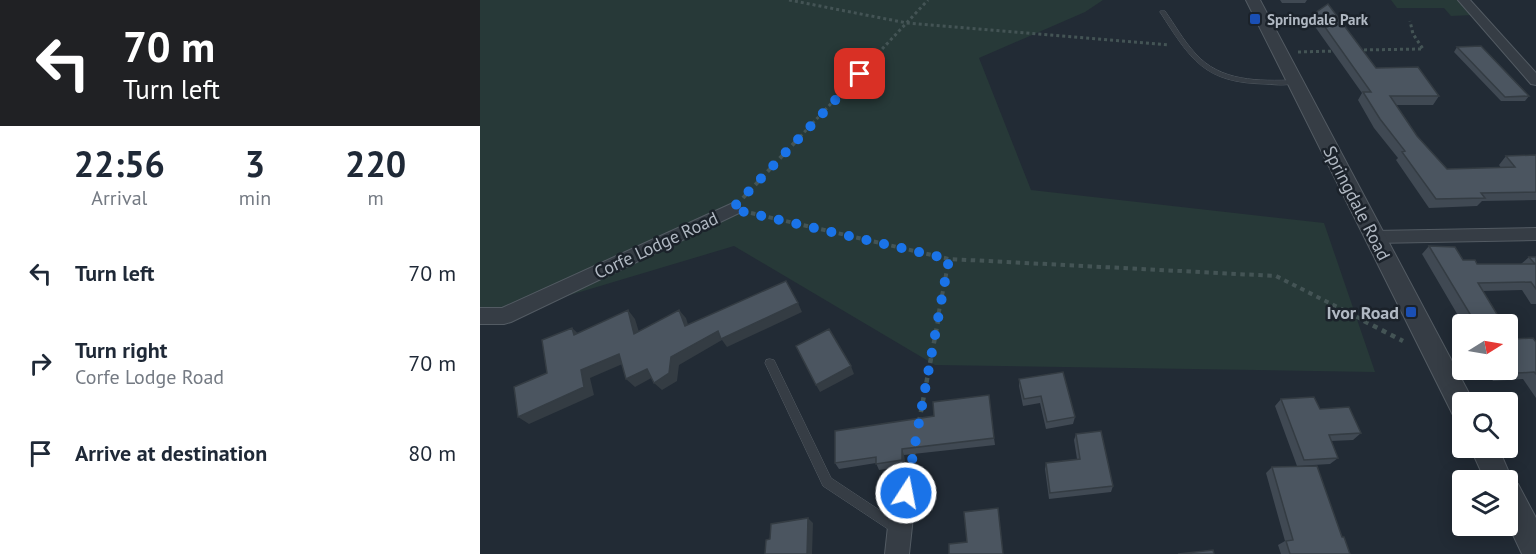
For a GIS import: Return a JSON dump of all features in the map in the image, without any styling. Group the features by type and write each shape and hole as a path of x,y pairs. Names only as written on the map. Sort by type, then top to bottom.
{"street":[{"name":"Springdale Road","path":"1253,0 1455,392"},
{"path":"1464,0 1536,81"},
{"name":"Corfe Lodge Road","path":"480,316 504,316 732,209"},
{"path":"1374,237 1536,234"},
{"path":"1518,512 1533,539"}],"lane":[{"path":"1163,12 1184,44 1207,69 1232,78 1261,83 1295,82"},
{"path":"770,363 827,483 899,534"}],"path":[{"path":"789,0 907,22 1165,46 1184,44"},
{"name":"Corfe Lodge Road","path":"732,209 928,0"},
{"path":"1351,50 1423,49 1413,34 1410,21"},
{"path":"1280,52 1339,51"},
{"path":"732,209 949,259 1276,276 1438,358"},
{"path":"919,423 949,259"},
{"path":"899,534 914,447"}],"shaded area":[{"path":"480,0 1103,0 1085,12 979,58 1031,190 1324,223 1375,372 935,365 734,246 480,322"},
{"path":"1391,0 1459,0 1473,15 1451,16 1444,8 1397,8"}],"building":[{"path":"1328,4 1376,68 1418,67 1439,96 1390,96 1417,136 1447,169 1515,167 1506,156 1536,155 1536,192 1481,193 1485,198 1436,199 1363,92 1371,92 1315,13"},
{"path":"1481,46 1529,96 1505,97 1457,47"},
{"path":"1429,246 1455,247 1463,260 1475,260 1477,264 1535,264 1529,257 1536,257 1536,289 1531,282 1478,283 1497,314 1470,314"},
{"path":"786,281 798,303 721,339 718,331 671,357 669,373 654,383 647,369 626,379 619,354 581,370 584,387 518,417 514,387 547,373 542,340 572,328 574,335 628,310 634,334 679,310 685,326"},
{"path":"829,329 851,366 816,385 796,346"},
{"path":"1533,338 1536,342 1536,374 1534,372 1518,373 1518,339"},
{"path":"1063,372 1075,417 1047,422 1041,396 1024,399 1019,379"},
{"path":"989,395 994,438 902,449 902,460 876,464 876,457 835,463 835,431 934,416 933,402"},
{"path":"1314,397 1320,409 1349,407 1361,433 1329,435 1338,458 1304,460 1281,399"},
{"path":"1101,431 1113,486 1050,493 1046,463 1080,459 1076,434"},
{"path":"1317,466 1350,554 1290,554 1286,541 1293,540 1272,467"},
{"path":"998,508 1003,554 949,554 949,544 967,542 964,512"},
{"path":"808,518 807,554 765,554 766,540 770,539 771,524"},
{"path":"1213,550 1214,554 1178,554"}],"place":[{"name":"Springdale Park","path":"1255,19"},
{"name":"Ivor Road","path":"1411,312"}],"route":[{"path":"860,74 732,209 949,259 906,493"}]}
